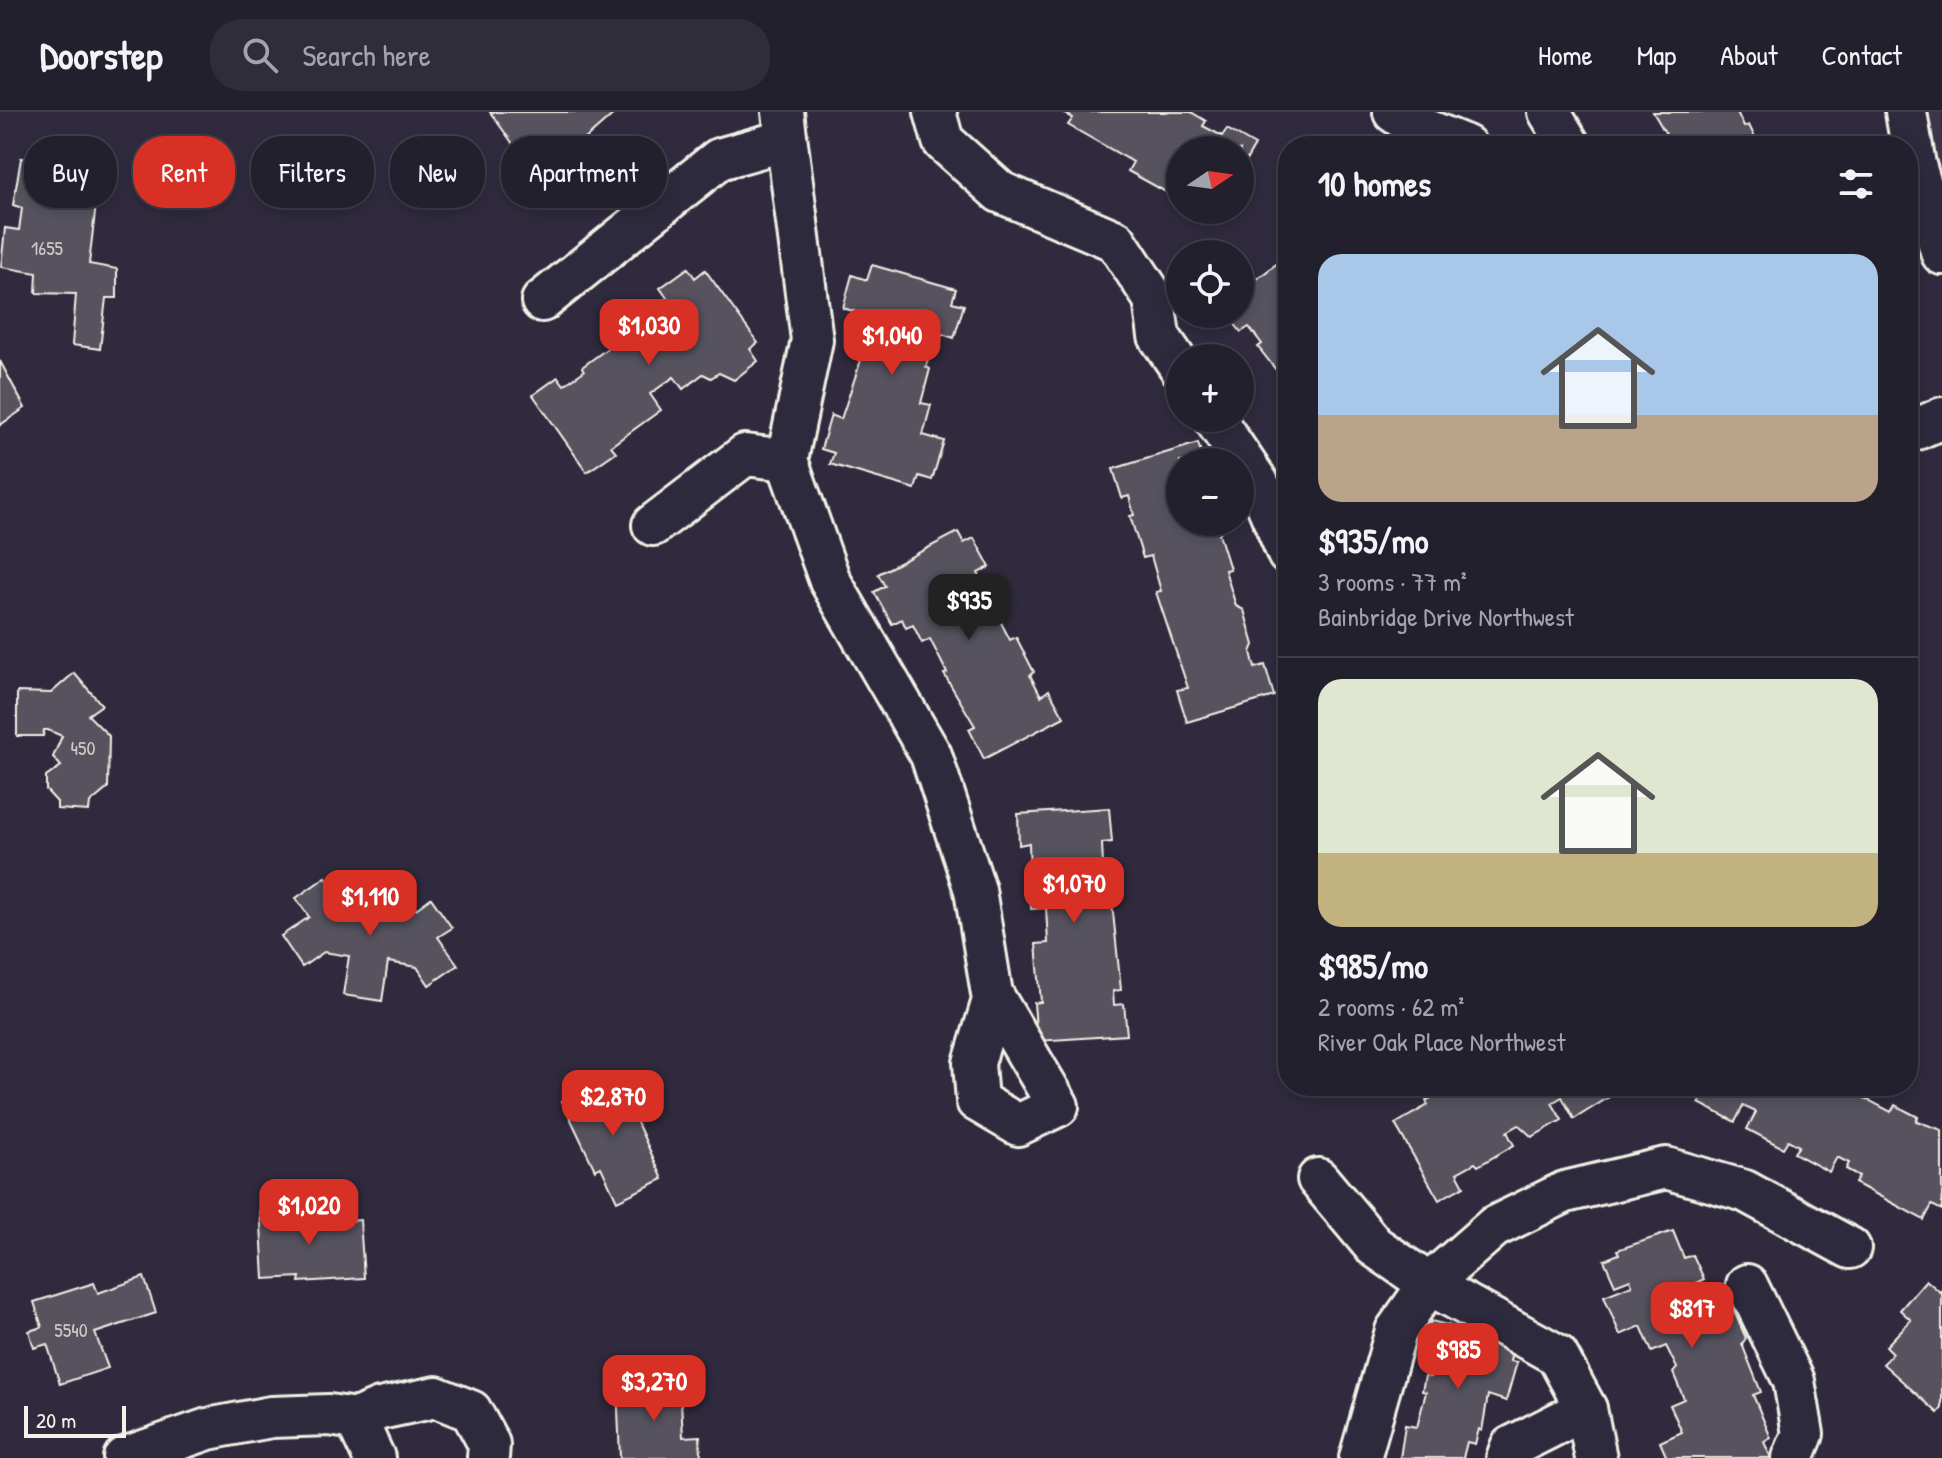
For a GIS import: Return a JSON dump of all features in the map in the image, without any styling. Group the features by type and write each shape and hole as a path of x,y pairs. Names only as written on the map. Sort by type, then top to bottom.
{"street":[{"path":"935,112 943,141 1000,192 1116,241 1154,299 1159,336 1166,346"},
{"path":"1394,112 1410,123 1442,136"},
{"path":"1549,112 1564,136"},
{"path":"1906,112 1910,136"},
{"path":"542,301 719,159 785,126 812,340 787,460 830,581 931,755 975,890 994,997"},
{"path":"1918,175 1942,254"},
{"path":"1918,429 1942,418"},
{"path":"1223,432 1258,483 1278,530"},
{"path":"653,525 745,455 787,460"},
{"path":"1360,1458 1396,1331 1429,1284 1494,1227 1565,1192 1666,1168 1745,1191 1850,1248"},
{"path":"1318,1179 1374,1246 1429,1284 1557,1355 1586,1409 1596,1458"},
{"path":"1747,1285 1794,1381 1803,1434 1793,1458"},
{"path":"124,1458 208,1429 271,1417 329,1415 356,1419 380,1409 436,1397 471,1411 489,1444 488,1458"},
{"path":"1507,1458 1511,1447 1586,1409"},
{"path":"356,1419 374,1458"}],"shaded area":[{"path":"1899,112 1942,112 1942,226 1918,162 1918,136 1908,136"}],"building":[{"path":"490,112 616,112 589,136 507,136"},
{"path":"1062,112 1191,112 1206,121 1203,126 1222,136 1166,136 1166,192 1128,171 1133,162 1068,125 1073,118"},
{"path":"1653,112 1737,112 1744,127 1749,125 1754,136 1667,136"},
{"path":"1227,129 1239,136 1222,136"},
{"path":"21,158 24,158 24,208 96,208 89,264 117,269 117,298 106,298 100,349 72,345 76,294 36,293 37,273 1,267 5,228 19,230 22,208 13,205"},
{"path":"1278,263 1278,372 1258,347 1262,344 1250,328 1254,328 1254,281"},
{"path":"872,265 956,289 952,302 964,305 954,338 942,334 938,347 932,345 926,367 930,369 921,403 931,405 923,435 944,441 932,480 919,476 915,489 830,464 834,453 821,449 831,415 841,419 863,354 853,352 860,327 852,325 856,312 843,308 852,275 867,280"},
{"path":"688,268 695,278 705,270 758,343 750,349 758,361 734,380 719,373 711,378 703,374 683,389 674,377 650,394 661,410 611,446 616,452 587,472 533,395 558,377 564,385 612,345 609,340 639,318 644,325 663,312 658,305 667,298 660,288"},
{"path":"0,361 25,408 0,425"},
{"path":"1198,443 1200,448 1182,448"},
{"path":"1166,453 1166,536 1220,536 1230,569 1225,570 1236,606 1244,610 1254,645 1251,652 1255,668 1265,665 1274,696 1187,722 1177,690 1188,688 1156,592 1161,591 1151,556 1143,558 1130,516 1134,515 1129,496 1122,498 1113,469"},
{"path":"958,532 964,543 974,538 990,567 978,573 984,585 977,589 988,609 993,607 1010,640 1016,637 1034,672 1030,675 1041,696 1049,690 1064,717 984,759 969,729 975,726 944,674 947,673 930,639 922,643 913,625 906,628 902,619 892,624 874,592 885,586 878,574"},
{"path":"74,673 102,705 88,715 109,736 108,788 90,803 89,811 57,809 57,802 46,790 46,777 61,766 53,757 62,736 44,730 43,736 17,736 17,692 51,693"},
{"path":"1109,808 1112,842 1102,843 1103,865 1108,864 1121,990 1113,991 1114,1005 1124,1004 1127,1035 1037,1041 1034,1003 1041,1002 1036,944 1048,943 1046,908 1031,909 1029,843 1019,845 1018,814"},
{"path":"326,877 340,896 416,909 431,898 452,928 438,937 458,965 429,985 417,967 388,962 382,1001 343,995 349,956 324,952 302,967 281,936 309,917 296,898"},
{"path":"616,1077 663,1179 617,1201 601,1167 595,1170 562,1101"},
{"path":"1435,1096 1611,1096 1574,1119 1562,1097 1552,1103 1562,1120 1532,1137 1519,1125 1507,1132 1514,1145 1478,1166 1475,1163 1457,1173 1464,1186 1439,1200 1395,1124 1428,1105 1426,1101"},
{"path":"1703,1096 1861,1096 1891,1112 1895,1105 1918,1117 1916,1121 1942,1130 1942,1210 1932,1205 1924,1220 1855,1183 1859,1176 1846,1169 1849,1163 1837,1157 1829,1172 1794,1153 1799,1146 1788,1140 1783,1148 1747,1129 1756,1112 1743,1106 1735,1122 1699,1103"},
{"path":"303,1204 305,1224 360,1220 364,1278 299,1282 300,1277 264,1279 260,1207"},
{"path":"1673,1231 1684,1258 1693,1255 1704,1279 1696,1283 1703,1300 1725,1291 1746,1338 1742,1344 1761,1392 1753,1395 1771,1438 1764,1442 1771,1458 1667,1458 1660,1442 1682,1432 1670,1405 1684,1399 1673,1373 1677,1368 1666,1346 1652,1352 1641,1326 1620,1335 1604,1296 1632,1285 1630,1279 1615,1285 1604,1260 1619,1254 1617,1250"},
{"path":"144,1277 156,1313 95,1333 108,1368 60,1384 47,1344 34,1348 29,1331 42,1327 34,1302 94,1283 98,1293"},
{"path":"1926,1280 1940,1292 1942,1290 1942,1408 1938,1413 1883,1364 1893,1353 1886,1346 1911,1320 1900,1310"},
{"path":"1431,1321 1515,1342 1510,1361 1517,1362 1506,1401 1488,1395 1482,1431 1479,1429 1475,1444 1467,1442 1463,1458 1400,1458 1405,1425 1417,1427 1426,1392 1422,1391 1425,1376 1431,1377 1438,1350 1425,1346"},
{"path":"680,1383 683,1437 700,1436 701,1458 620,1458 617,1386"}]}
